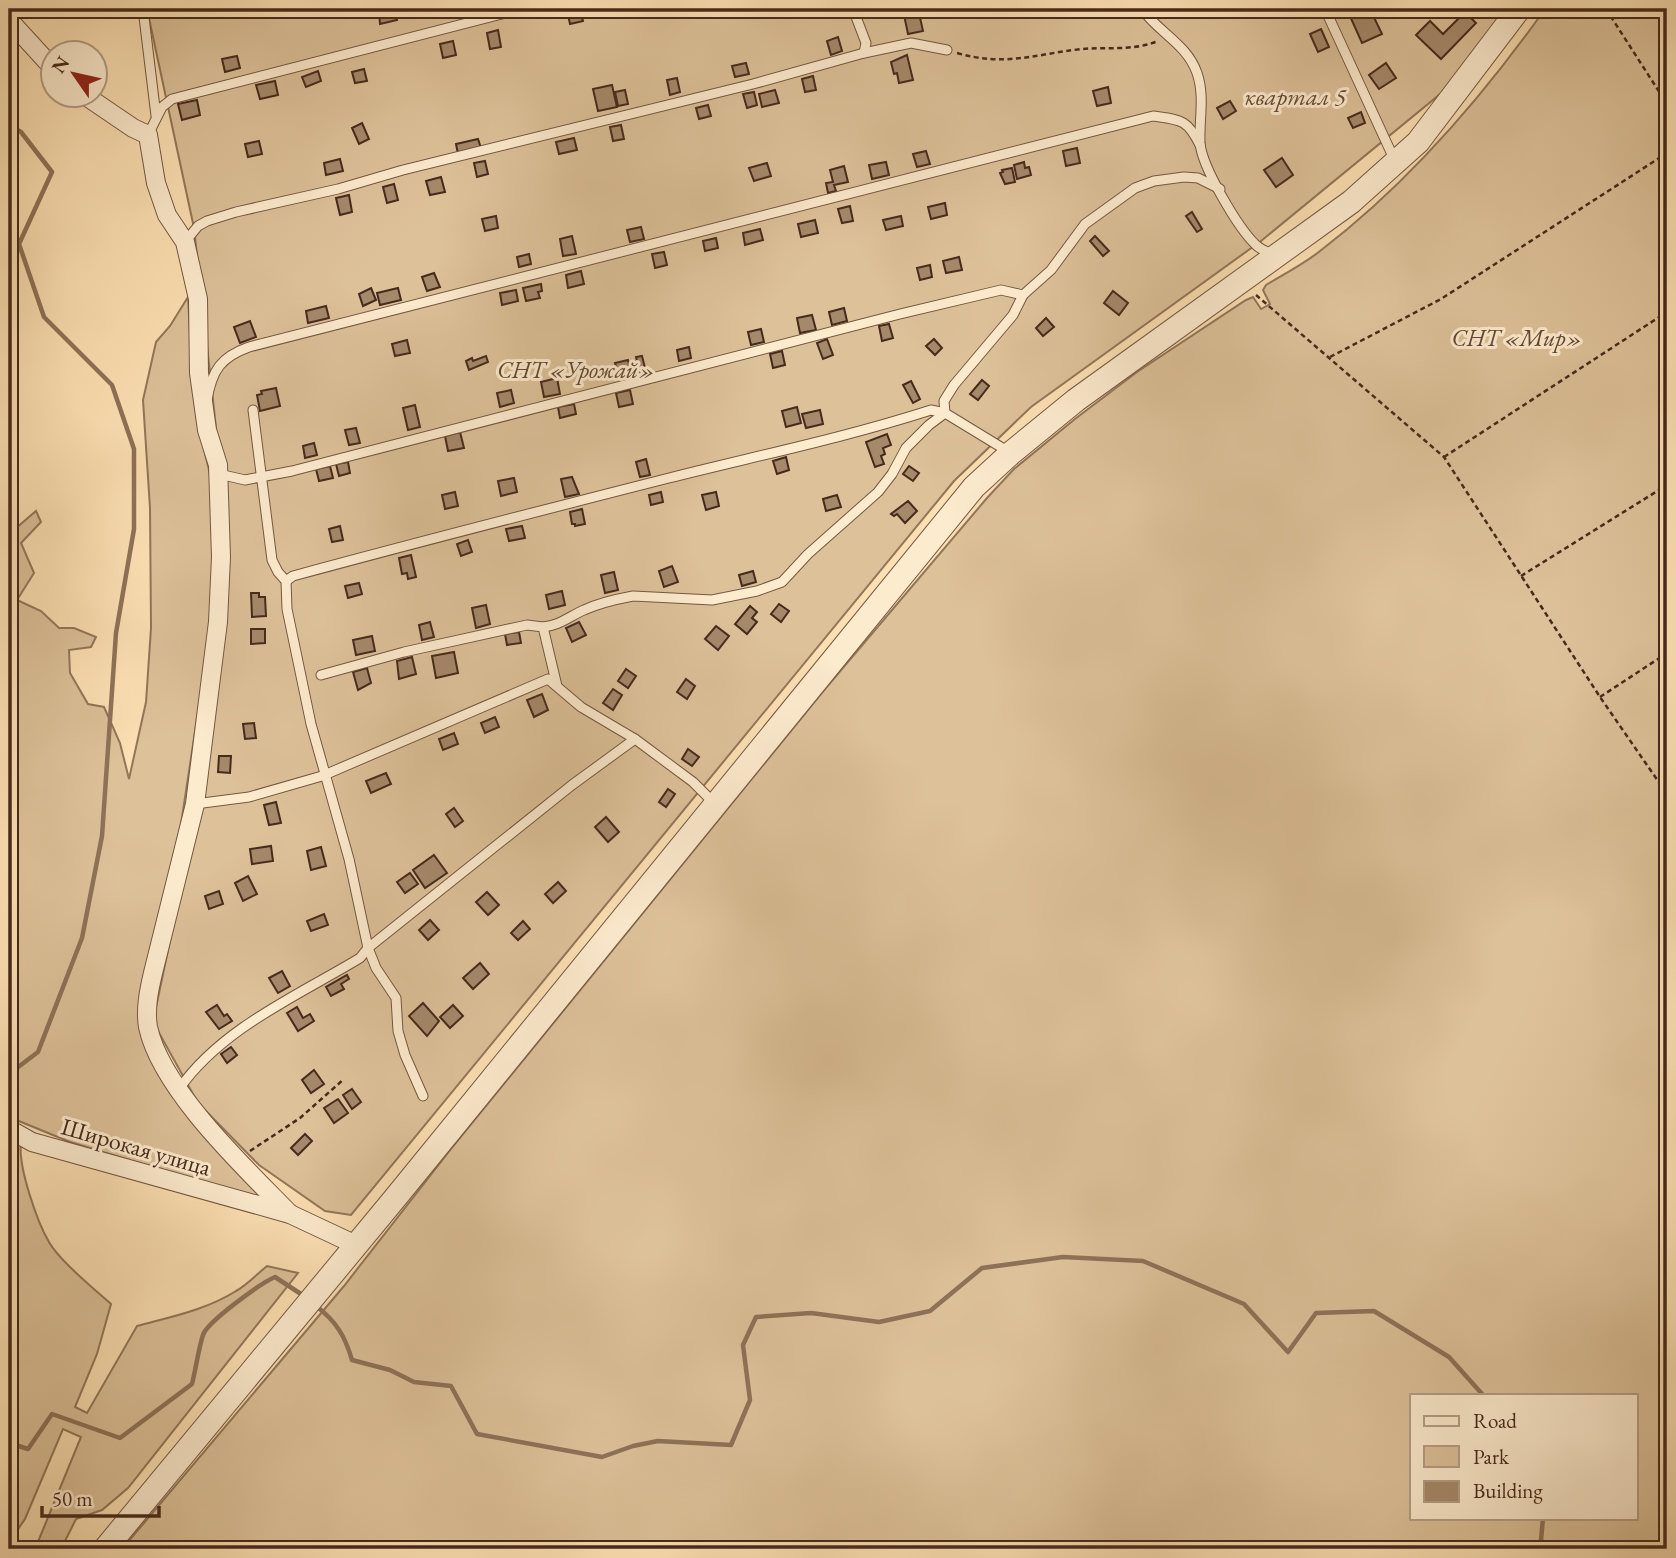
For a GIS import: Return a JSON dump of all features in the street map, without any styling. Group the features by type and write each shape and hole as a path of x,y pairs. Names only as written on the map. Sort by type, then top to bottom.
{"street":[{"path":"105,1549 974,487 1076,400 1351,202 1418,142 1513,12"},
{"path":"9,20 38,52"},
{"path":"104,108 148,135 158,191 167,215 185,242 198,299 199,373 205,418 219,474 220,592 195,804 172,890 148,1000 147,1023 152,1043 178,1089 237,1160 289,1214 356,1245"},
{"name":"Широкая улица","path":"9,1129 32,1142 289,1214"}],"lane":[{"path":"143,9 156,117"},
{"path":"148,135 162,107 172,99 522,9"},
{"path":"853,9 866,43 864,53"},
{"path":"1142,9 1148,18 1185,52 1196,72 1201,92 1200,145"},
{"path":"1325,9 1395,162"},
{"path":"185,242 198,226 236,212 338,189 416,166 753,84 864,53 911,43 947,50"},
{"path":"205,418 208,395 219,366 234,352 249,347 1153,116 1177,119 1191,127 1207,169 1237,222 1258,248 1278,257"},
{"path":"945,413 944,401 954,385 1013,315 1023,295 1051,270 1085,224 1135,188 1154,181 1198,178 1220,189"},
{"path":"219,474 246,480 292,471 900,314 1001,290 1023,295"},
{"path":"253,410 272,560 286,581 287,610 311,724 349,859 368,948 376,968 396,998 398,1031 423,1096"},
{"path":"286,581 293,576 360,558 810,445 931,410 945,413 1011,453"},
{"path":"321,675 404,652 527,625 553,626 586,609 621,598 633,596 712,600 757,591 782,582 808,554 878,492 892,474 906,448 945,413"},
{"path":"543,627 558,688"},
{"path":"195,804 249,797 325,775 548,679 581,707 635,739 693,782 715,805"},
{"path":"178,1089 205,1057 232,1036 360,958 368,948 562,793 635,739"}],"path":[{"path":"1606,9 1667,104"},
{"path":"947,50 973,58 1000,61 1080,49 1144,46 1161,40"},
{"path":"1330,357 1441,299 1667,153"},
{"path":"1241,281 1444,457 1600,697 1667,793"},
{"path":"1444,457 1667,312"},
{"path":"1521,576 1667,485"},
{"path":"1600,697 1667,653"},
{"path":"237,1160 300,1118 344,1079"}],"green space":[{"name":"СНТ «Урожай»","path":"147,9 1507,9 1456,81 1261,241 1031,407 954,481 351,1215 325,1211 259,1165 198,1103 153,1022 199,802 222,482 194,228"},
{"name":"СНТ «Мир»","path":"1545,9 1667,9 1667,1549 122,1549 344,1286 451,1149 825,689 1014,469 1137,372 1246,300 1253,297 1261,309 1270,304 1263,290 1266,285 1314,256 1383,198 1442,139"},
{"path":"188,297 192,370 202,441 215,495 211,626 181,824 160,916 145,1045 258,1183 257,1199 70,1142 9,1117 9,527 15,529 36,511 41,522 21,543 34,573 17,600 41,611 59,628 74,628 96,637 91,647 69,650 70,673 88,704 104,707 120,743 129,779 146,702 151,628 150,508 143,400 156,342 170,326"},
{"path":"9,1137 21,1144 22,1166 29,1194 49,1242 69,1266 111,1304 97,1354 75,1407 87,1413 137,1326 188,1312 224,1298 240,1289 267,1266 298,1273 128,1488 102,1510 76,1519 61,1549 35,1549 81,1437 63,1429 25,1519 9,1542"}],"building":[{"path":"379,9 395,9 397,20 380,24"},
{"path":"580,9 583,21 570,24 567,10"},
{"path":"1370,9 1382,34 1362,43 1349,14"},
{"path":"1465,12 1476,23 1441,59 1416,35 1430,21 1443,34"},
{"path":"919,13 923,31 908,34 904,15"},
{"path":"1321,29 1329,47 1318,52 1310,34"},
{"path":"498,30 501,47 490,49 487,33"},
{"path":"838,37 842,51 831,55 827,41"},
{"path":"453,41 456,55 443,58 440,44"},
{"path":"907,55 913,80 899,83 891,62"},
{"path":"237,56 240,68 225,72 222,59"},
{"path":"746,63 749,74 735,77 732,66"},
{"path":"1386,63 1396,78 1379,89 1369,75"},
{"path":"364,69 367,81 355,83 352,72"},
{"path":"318,71 321,81 306,87 302,77"},
{"path":"813,76 816,90 805,92 802,79"},
{"path":"677,78 680,92 670,95 667,80"},
{"path":"275,81 278,95 260,99 256,85"},
{"path":"612,85 617,107 598,111 593,89"},
{"path":"1108,87 1111,103 1097,106 1093,91"},
{"path":"625,90 628,104 618,106 615,92"},
{"path":"775,90 779,103 762,107 759,94"},
{"path":"754,92 757,105 747,108 743,94"},
{"path":"197,100 200,115 182,120 178,104"},
{"path":"1230,101 1236,111 1223,119 1217,108"},
{"path":"708,105 711,116 699,119 696,108"},
{"path":"1361,112 1365,123 1353,128 1348,118"},
{"path":"362,123 369,139 359,144 352,128"},
{"path":"621,125 624,139 613,141 610,127"},
{"path":"574,138 577,150 559,154 556,142"},
{"path":"478,139 481,148 458,154 456,144"},
{"path":"259,141 262,154 248,157 245,144"},
{"path":"1077,148 1080,163 1066,166 1063,151"},
{"path":"926,151 930,164 917,167 913,154"},
{"path":"1282,158 1293,175 1276,187 1264,170"},
{"path":"340,159 343,171 326,175 324,163"},
{"path":"485,161 488,174 477,177 474,163"},
{"path":"886,162 889,175 872,179 869,165"},
{"path":"1024,162 1031,175 1017,179 1014,165"},
{"path":"767,163 771,176 754,181 749,168"},
{"path":"844,166 848,182 834,185 836,191 828,193 826,183 833,182 830,170"},
{"path":"1012,168 1015,182 1005,184 1000,173"},
{"path":"441,177 445,192 430,195 426,181"},
{"path":"394,184 398,200 387,203 383,187"},
{"path":"349,195 352,212 340,215 336,198"},
{"path":"945,203 947,215 931,219 928,207"},
{"path":"850,206 853,221 842,223 838,209"},
{"path":"1192,212 1202,229 1197,232 1186,216"},
{"path":"496,216 498,228 485,231 482,219"},
{"path":"901,216 903,226 886,230 883,220"},
{"path":"815,220 818,233 801,237 798,224"},
{"path":"641,227 644,239 630,242 627,230"},
{"path":"760,229 763,240 745,245 743,233"},
{"path":"572,236 576,254 563,256 560,239"},
{"path":"1095,236 1109,251 1103,256 1090,241"},
{"path":"716,238 718,248 705,251 703,241"},
{"path":"664,252 667,265 655,268 652,254"},
{"path":"529,254 531,264 519,267 517,257"},
{"path":"959,257 962,270 946,273 943,261"},
{"path":"930,265 932,277 920,280 917,268"},
{"path":"581,271 584,284 568,288 566,275"},
{"path":"434,273 440,287 427,291 422,277"},
{"path":"541,284 542,291 538,292 540,298 526,301 523,288"},
{"path":"371,288 376,300 363,306 359,294"},
{"path":"398,288 401,300 380,305 377,293"},
{"path":"516,290 518,301 502,305 500,293"},
{"path":"1113,291 1128,303 1119,315 1104,303"},
{"path":"326,306 329,318 308,323 306,311"},
{"path":"844,308 847,321 832,325 829,312"},
{"path":"812,315 816,330 800,333 797,318"},
{"path":"1046,318 1054,327 1043,336 1036,328"},
{"path":"250,321 256,337 240,343 234,327"},
{"path":"889,324 893,338 882,341 879,326"},
{"path":"761,329 764,342 751,345 748,332"},
{"path":"827,339 833,355 823,359 817,343"},
{"path":"934,339 942,348 935,355 926,346"},
{"path":"407,340 410,353 395,356 392,344"},
{"path":"689,347 691,358 679,361 677,350"},
{"path":"782,351 785,365 773,368 770,354"},
{"path":"486,356 488,362 469,370 466,361"},
{"path":"642,356 646,372 634,375 631,362"},
{"path":"628,360 631,374 619,377 615,363"},
{"path":"557,378 560,394 544,397 541,382"},
{"path":"982,380 989,386 978,400 970,394"},
{"path":"911,381 920,399 913,403 903,385"},
{"path":"276,388 280,406 260,411 257,395 262,394 261,391"},
{"path":"511,390 514,403 500,407 497,393"},
{"path":"630,390 633,404 619,407 616,393"},
{"path":"574,404 576,414 560,418 558,407"},
{"path":"415,405 420,427 408,430 403,408"},
{"path":"797,407 801,423 786,427 782,411"},
{"path":"820,410 823,424 806,428 802,414"},
{"path":"356,428 360,443 349,445 345,430"},
{"path":"460,432 464,448 448,451 445,436"},
{"path":"887,434 891,445 883,448 885,454 881,456 884,464 875,467 866,442"},
{"path":"314,443 317,455 305,458 303,446"},
{"path":"786,457 789,470 777,474 773,461"},
{"path":"646,459 650,475 640,477 636,462"},
{"path":"348,462 350,473 339,476 336,464"},
{"path":"330,466 333,478 319,481 316,469"},
{"path":"909,466 919,473 913,481 903,474"},
{"path":"572,477 579,494 565,497 561,479"},
{"path":"514,478 517,492 501,496 498,481"},
{"path":"455,492 458,506 445,509 442,495"},
{"path":"661,492 663,502 651,505 649,495"},
{"path":"716,492 719,506 706,510 702,495"},
{"path":"837,495 841,507 826,511 823,499"},
{"path":"908,501 917,511 905,523 897,514 891,514"},
{"path":"582,509 585,524 575,526 572,524 570,512"},
{"path":"340,526 343,540 332,542 329,529"},
{"path":"522,526 525,538 509,541 506,529"},
{"path":"468,540 472,552 461,556 457,544"},
{"path":"411,555 416,577 408,579 407,573 402,574 399,558"},
{"path":"672,566 678,582 664,587 659,571"},
{"path":"753,571 756,582 742,586 739,575"},
{"path":"614,572 618,590 605,593 601,575"},
{"path":"359,583 362,594 348,598 345,586"},
{"path":"562,591 565,605 549,609 546,595"},
{"path":"251,593 259,593 259,597 265,597 266,616 252,617"},
{"path":"779,604 789,611 781,622 771,614"},
{"path":"486,605 490,624 476,628 472,608"},
{"path":"750,606 757,612 752,618 757,622 747,634 735,624"},
{"path":"430,622 434,637 422,640 419,625"},
{"path":"579,622 586,635 572,642 566,628"},
{"path":"716,626 729,636 718,650 705,639"},
{"path":"251,629 265,629 265,643 251,644"},
{"path":"519,632 521,643 507,645 505,634"},
{"path":"372,636 375,651 356,655 353,640"},
{"path":"454,652 458,673 436,678 432,656"},
{"path":"412,657 416,674 399,679 397,661"},
{"path":"367,668 371,683 358,690 353,672"},
{"path":"626,669 636,676 628,688 618,681"},
{"path":"686,679 695,686 687,699 677,692"},
{"path":"613,689 622,695 613,710 603,703"},
{"path":"542,694 548,710 534,717 527,700"},
{"path":"495,717 499,727 485,733 481,723"},
{"path":"254,723 256,738 245,739 243,724"},
{"path":"454,733 458,744 443,750 439,739"},
{"path":"688,749 699,757 692,766 682,759"},
{"path":"219,756 231,756 230,773 218,772"},
{"path":"386,773 391,784 371,793 366,781"},
{"path":"668,789 675,794 666,807 659,802"},
{"path":"276,802 281,823 269,825 264,805"},
{"path":"454,808 463,821 455,827 446,814"},
{"path":"606,817 619,832 608,842 595,827"},
{"path":"271,846 273,861 252,864 250,849"},
{"path":"321,847 326,866 311,870 307,851"},
{"path":"434,855 447,873 425,888 413,870"},
{"path":"410,873 418,884 405,893 397,882"},
{"path":"248,876 257,894 243,901 235,883"},
{"path":"558,882 566,891 553,903 545,894"},
{"path":"219,891 223,904 209,909 205,896"},
{"path":"487,892 499,905 488,915 476,902"},
{"path":"324,914 328,925 311,931 307,921"},
{"path":"430,920 439,930 428,940 419,930"},
{"path":"523,921 530,929 518,940 511,933"},
{"path":"480,963 489,974 473,989 463,978"},
{"path":"282,971 290,986 278,993 269,978"},
{"path":"347,975 349,979 341,984 344,989 331,996 326,987"},
{"path":"423,1003 439,1021 427,1036 409,1016"},
{"path":"217,1005 224,1016 227,1014 232,1021 219,1029 206,1012"},
{"path":"453,1005 463,1016 450,1028 440,1017"},
{"path":"297,1007 303,1018 310,1014 314,1021 298,1031 287,1013"},
{"path":"231,1047 237,1055 227,1063 221,1054"},
{"path":"314,1070 324,1084 311,1093 302,1080"},
{"path":"352,1089 361,1102 352,1109 343,1095"},
{"path":"338,1099 348,1113 334,1123 324,1108"},
{"path":"305,1134 312,1141 298,1155 291,1148"}],"waterway":[{"path":"9,125 21,132 52,172 19,244 44,317 112,385 134,449 134,529 116,633 102,836 82,938 38,1052 9,1074"},
{"path":"316,1306 339,1330 352,1360 390,1370 414,1382 451,1386 477,1434 602,1457 658,1441 731,1445 750,1400 743,1345 756,1317 811,1313 879,1322 930,1311 982,1268 1063,1257 1143,1261 1244,1304 1288,1352 1316,1313 1374,1311 1449,1357 1482,1394"},
{"path":"9,1443 28,1449 52,1414 120,1438 192,1384 203,1335 214,1321 235,1303 275,1277 304,1296"},
{"path":"1543,1520 1541,1540 1549,1549"}],"park label":[{"name":"квартал 5","path":"1295,97"}]}
